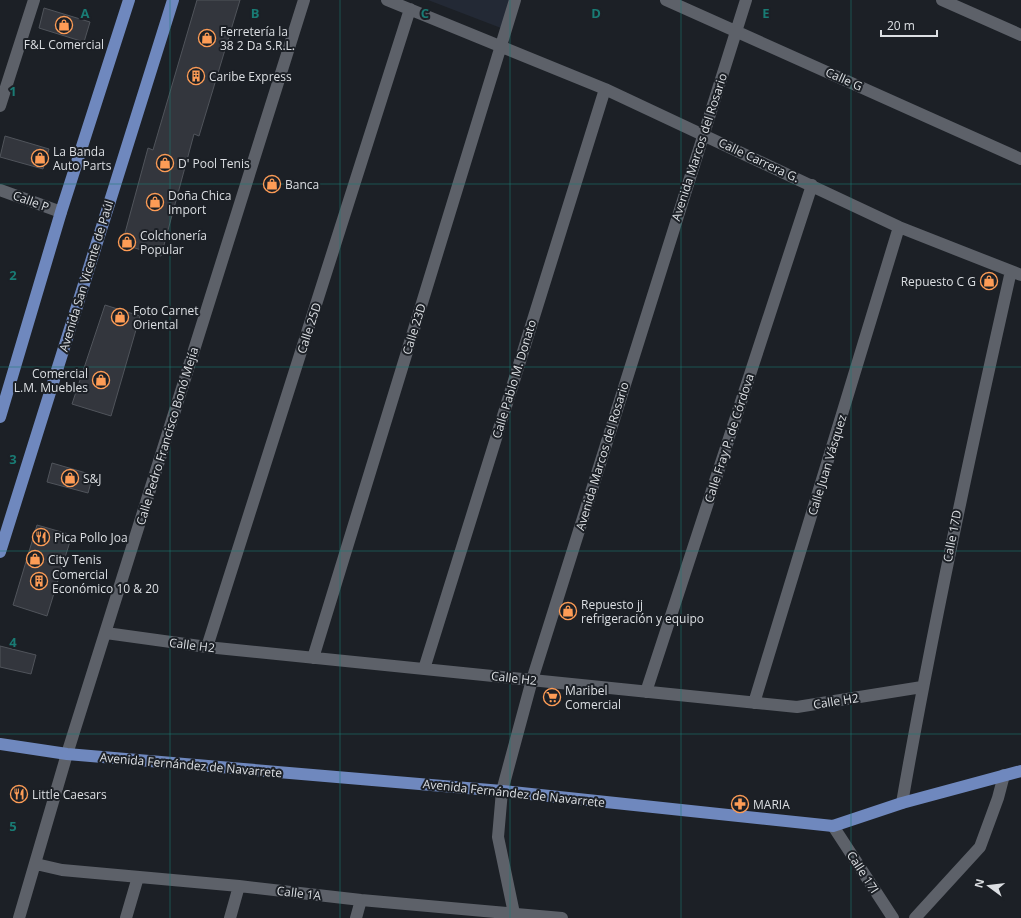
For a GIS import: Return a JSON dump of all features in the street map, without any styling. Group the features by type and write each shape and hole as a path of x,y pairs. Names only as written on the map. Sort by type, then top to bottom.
{"main road":[{"path":"0,417 61,212 129,0"},
{"name":"Avenida San Vicente de Paúl","path":"0,552 172,0"},
{"name":"Avenida Fernández de Navarrete","path":"0,744 67,754 502,791 833,826 902,803 1021,771"}],"street":[{"path":"0,106 34,0"},
{"name":"Calle Pedro Francisco Bonó Mejía","path":"19,918 67,754 304,0"},
{"name":"Calle Carrera G.","path":"387,0 605,89 899,227 1016,273"},
{"name":"Calle 23D","path":"313,658 515,0"},
{"name":"Calle G","path":"666,0 1021,159"},
{"name":"Avenida Marcos del Rosario","path":"514,916 498,837 502,791 532,680 746,0"},
{"path":"942,0 1021,35"},
{"name":"Calle 25D","path":"207,647 410,9"},
{"name":"Calle Pablo M. Donato","path":"424,669 605,89"},
{"name":"Calle Fray P. de Córdova","path":"646,692 812,185"},
{"name":"Calle P","path":"0,190 61,212"},
{"name":"Calle Juan Vásquez","path":"754,703 899,227"},
{"name":"Calle 17D","path":"902,803 922,687 964,475 1016,273"},
{"name":"Calle H2","path":"106,633 207,647 797,708 922,687"},
{"path":"915,918 980,847 998,798 1004,775"},
{"name":"Calle 17I","path":"833,826 893,918"},
{"name":"Calle 1A","path":"36,864 62,870 239,886 514,916 562,918"},
{"path":"126,918 138,877"},
{"path":"230,918 239,886"},
{"path":"356,918 361,900"}],"shaded area":[{"path":"428,0 510,0 501,28"}],"building":[{"path":"197,0 240,0 199,136 194,134 161,256 122,244 148,148 153,150"},
{"name":"F&L Comercial","path":"44,8 90,22 84,42 39,28"},
{"path":"5,136 49,149 43,169 0,157"},
{"name":"Comercial L.M. Muebles","path":"105,305 140,316 111,416 72,404"},
{"name":"S&J","path":"52,463 93,475 88,493 47,482"},
{"path":"37,525 72,535 47,616 13,605"},
{"path":"0,646 36,655 31,674 0,667"}],"place":[{"name":"F&L Comercial","path":"64,25"},
{"name":"Ferretería la 38 2 Da S.R.L.","path":"207,38"},
{"name":"Caribe Express","path":"196,76"},
{"name":"La Banda Auto Parts","path":"40,158"},
{"name":"D' Pool Tenis","path":"165,163"},
{"name":"Banca","path":"272,184"},
{"name":"Doña Chica Import","path":"155,202"},
{"name":"Colchonería Popular","path":"127,242"},
{"name":"Repuesto C G","path":"989,281"},
{"name":"Foto Carnet Oriental","path":"120,317"},
{"name":"Comercial L.M. Muebles","path":"101,380"},
{"name":"S&J","path":"70,478"},
{"name":"Pica Pollo Joa","path":"41,537"},
{"name":"City Tenis","path":"35,559"},
{"name":"Comercial Económico 10 & 20","path":"39,581"},
{"name":"Repuesto jj refrigeración y equipo","path":"568,611"},
{"name":"Maribel Comercial","path":"552,697"},
{"name":"Little Caesars","path":"19,794"},
{"name":"MARIA","path":"740,804"}]}
